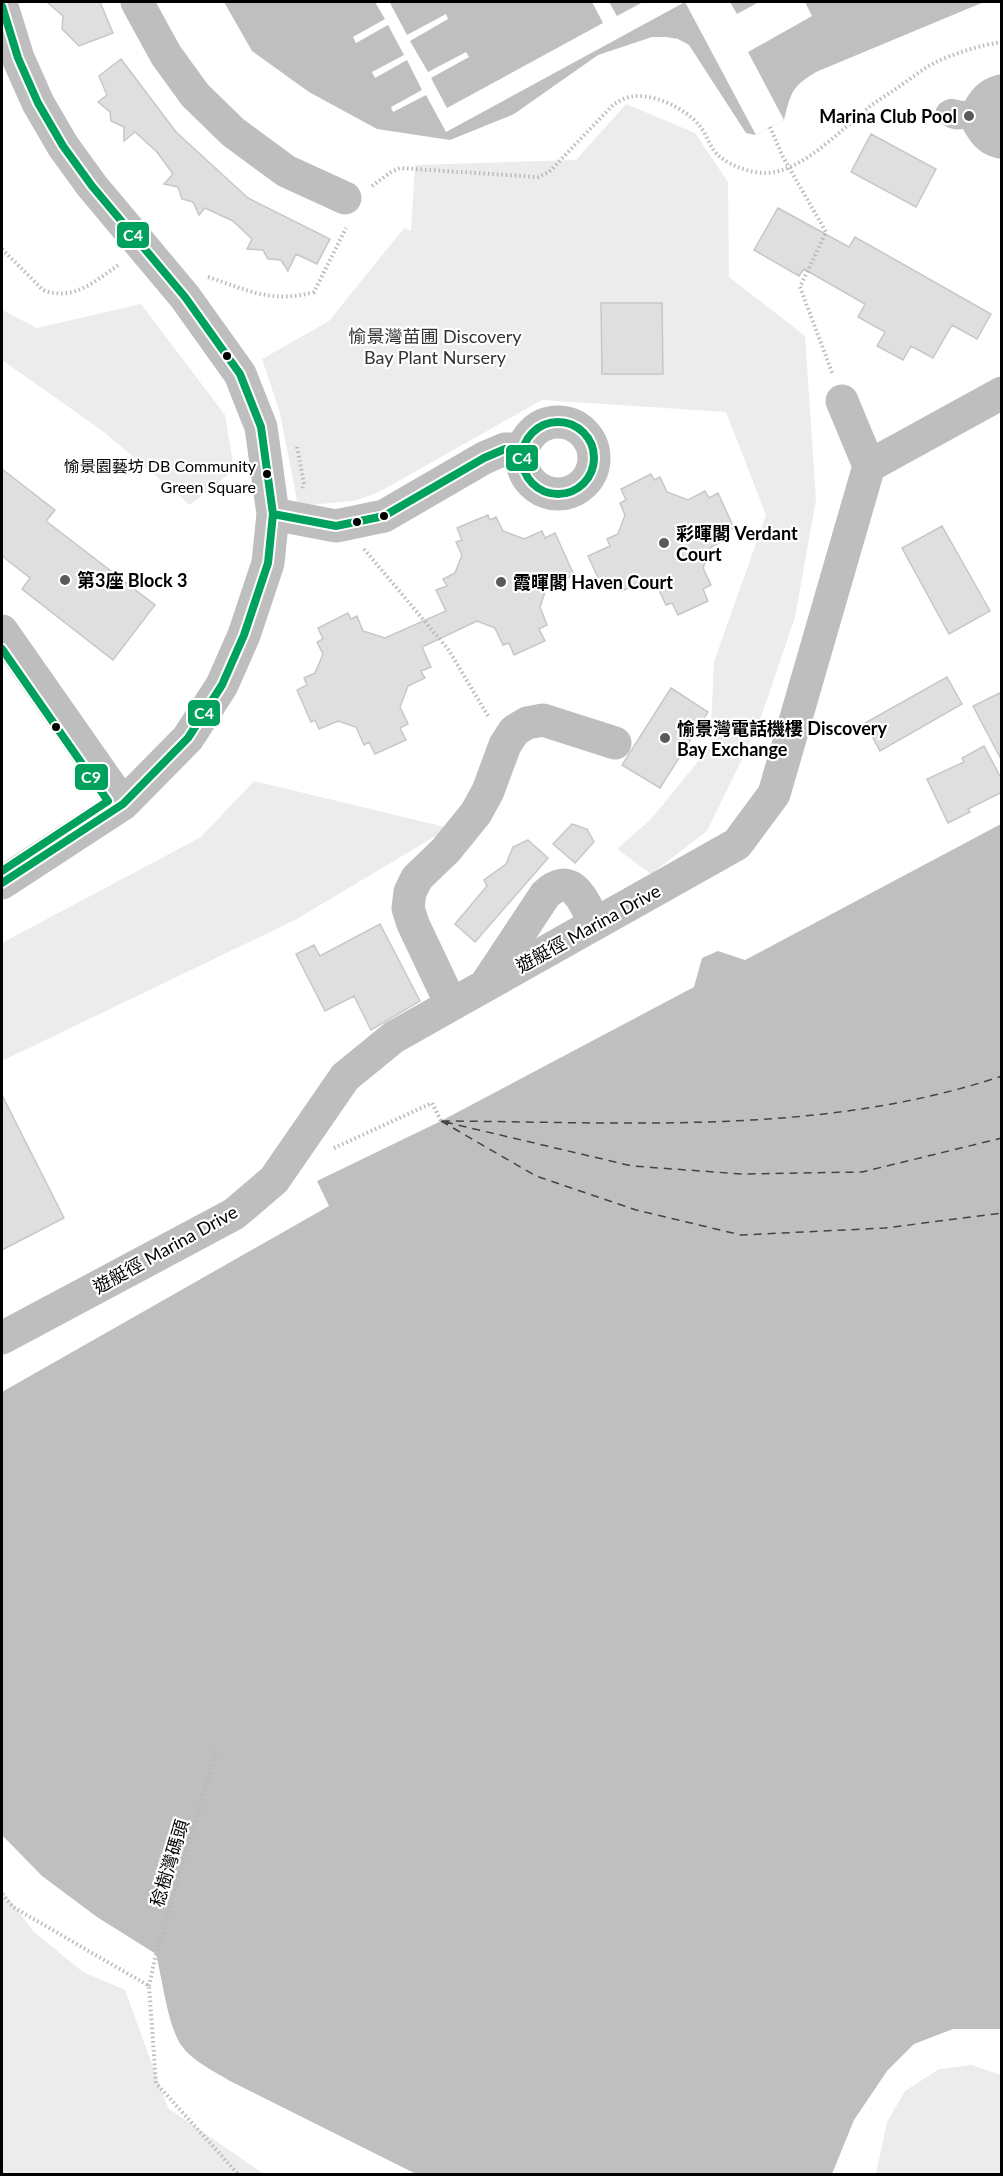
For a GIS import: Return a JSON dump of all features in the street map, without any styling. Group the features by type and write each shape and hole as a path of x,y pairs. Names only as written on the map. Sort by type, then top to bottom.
{"street":[{"path":"137,2 166,55 195,95 233,132 285,171 348,201"},
{"path":"2,6 18,58 38,103 63,146 92,186 185,297 240,374 261,427 281,516 244,635 222,685 189,738 123,804 2,884"},
{"path":"842,401 869,466 1002,393"},
{"path":"281,516 336,526 384,516 484,458 505,449 523,449"},
{"name":"遊艇徑 Marina Drive","path":"2,1338 234,1214 274,1180 345,1077 394,1037 737,844 774,794 869,466"},
{"path":"2,631 123,804"},
{"path":"451,1004 413,924 408,908 410,892 417,878 446,850 476,813 491,784 505,745 514,731 527,723 543,720 615,743"},
{"path":"486,985 552,888 563,885 574,888 581,896 595,924"}],"path":[{"path":"202,275 270,297 296,297 314,292 352,217 348,201 380,180 400,168 538,177 549,172 614,104 626,98 637,96 661,100 690,116 700,126 718,155 738,167 766,173 789,167 845,129 869,107 936,62 990,43 1002,42"},
{"path":"770,127 789,167 826,232 800,287 842,401"},
{"path":"2,249 43,290 52,294 67,294 83,288 126,260"},
{"path":"281,516 304,484 295,439"},
{"path":"346,524 375,564 447,649 470,685"},
{"name":"稔樹灣碼頭","path":"217,1749 156,1954 149,1986 156,2083 238,2175"},
{"path":"2,1894 13,1907 149,1986"}],"green space":[{"name":"愉景灣苗圃 Discovery Bay Plant Nursery","path":"626,104 695,133 728,182 729,277 805,336 816,500 795,617 758,726 707,831 651,874 617,849 652,818 710,747 714,662 766,515 726,412 542,400 379,492 354,501 298,506 280,413 262,359 329,321 404,228 411,231 415,165 576,160"},
{"path":"141,304 225,415 234,470 190,505 104,432 2,360 2,310 37,328"},
{"path":"254,781 449,828 295,920 2,1061 2,943 201,837"},
{"path":"2,1890 34,1932 83,1972 125,1990 168,2108 264,2174 2,2174"},
{"path":"972,2065 1001,2075 1001,2174 876,2174 887,2122 905,2091 939,2069"}],"shaded area":[{"path":"224,2 984,2 816,72 801,82 793,92 784,120 756,135 746,133 689,45 678,39 652,37 598,55 514,114 450,140 377,129 309,92 252,51"},
{"name":"Marina Club Pool","path":"1001,74 1002,159 983,153 963,129 949,128 938,120 936,115 939,104 948,99 965,101 980,83 989,77"},
{"path":"1001,824 1001,2029 953,2029 914,2044 887,2071 854,2120 832,2174 416,2174 230,2081 204,2065 186,2051 176,2037 156,1954 97,1917 42,1876 2,1835 2,1392 329,1206 317,1181 441,1121 694,987 702,958 718,951 745,960"}],"pier":[{"path":"375,2 392,2 390,3 407,35 446,14 448,19 410,41 428,72 466,52 469,57 431,78 447,108 603,23 592,2 609,2 617,16 643,2 685,2 446,132 426,95 393,112 391,107 422,90 407,60 375,78 372,72 404,55 388,25 356,43 353,37 385,19"},
{"path":"685,2 730,2 737,14 759,2 805,2 812,16 748,52 784,120 756,135"}],"building":[{"path":"47,2 100,2 113,33 79,46 62,29 63,16"},
{"path":"121,59 176,132 248,198 330,239 317,264 296,254 288,271 281,260 268,259 263,250 247,249 252,239 233,221 205,208 199,215 193,202 182,199 178,187 164,184 173,174 157,152 135,132 124,141 124,127 111,121 110,112 98,102 107,95 99,76"},
{"path":"871,134 936,169 916,207 851,172"},
{"path":"778,208 849,247 855,237 991,314 977,339 952,325 933,358 911,346 903,360 877,346 885,332 858,317 865,304 804,269 799,276 754,250"},
{"path":"601,303 662,303 663,374 602,374"},
{"path":"2,469 55,510 46,521 155,605 113,660 22,589 30,578 2,556"},
{"name":"彩暉閣 Verdant Court","path":"651,474 654,480 660,477 667,492 688,500 705,491 709,498 718,493 734,528 724,532 727,539 711,547 703,568 711,585 703,589 708,601 678,615 672,603 666,605 658,588 641,582 622,591 617,581 603,588 588,556 610,546 607,539 618,534 625,515 620,503 626,500 621,489"},
{"path":"488,515 490,520 496,517 503,531 524,539 542,531 545,538 555,533 574,575 547,586 540,607 547,625 539,629 545,641 514,655 509,643 503,645 495,628 477,621 422,647 431,667 421,671 425,678 408,686 400,707 408,724 400,728 406,740 375,754 369,742 364,745 356,727 338,721 319,729 315,720 311,722 297,690 307,685 304,678 315,673 323,654 317,642 323,639 318,628 348,613 351,619 357,616 363,631 385,638 446,611 436,590 447,586 443,579 455,573 462,555 456,542 462,540 457,528"},
{"path":"942,526 990,611 949,634 902,548"},
{"path":"947,677 962,704 880,751 865,723"},
{"name":"愉景灣電話機樓 Discovery Bay Exchange","path":"671,688 708,712 660,788 622,765"},
{"path":"1002,692 1002,761 973,706"},
{"path":"984,746 1002,780 1002,792 968,809 970,812 948,823 927,779 964,762 962,758"},
{"path":"572,824 587,829 594,842 575,863 553,844"},
{"path":"528,840 548,858 475,942 455,924 487,886 484,880 506,864 513,847"},
{"path":"380,924 420,1001 371,1030 354,996 325,1011 296,954 314,945 320,956"},
{"path":"2,1095 64,1218 2,1250"}],"ferry route":[{"path":"442,1121 653,1123 795,1117 865,1108 934,1095 1002,1076"},
{"path":"441,1121 536,1176 636,1210 741,1235 885,1228 1002,1213"},
{"path":"445,1122 632,1166 742,1174 862,1172 1002,1138"}],"transit line":[{"name":"C4","path":"2,6 18,58 38,103 63,146 92,186 185,297 240,374 261,427 273,514 268,563 244,635 222,685 188,738 123,804 2,883"},
{"name":"C4","path":"558,422 578,428 588,438 594,458 588,478 578,488 558,494 538,488 528,478 522,458 528,438 538,428 558,422"},
{"name":"C4","path":"273,514 336,526 384,516 484,458 505,449 523,449"},
{"name":"C9","path":"2,649 108,801 2,871"}],"place":[{"name":"Marina Club Pool","path":"969,116"},
{"name":"愉景園藝坊 DB Community Green Square","path":"267,474"},
{"name":"彩暉閣 Verdant Court","path":"664,543"},
{"name":"第3座 Block 3","path":"65,580"},
{"name":"霞暉閣 Haven Court","path":"501,582"},
{"name":"愉景灣電話機樓 Discovery Bay Exchange","path":"665,738"}]}
